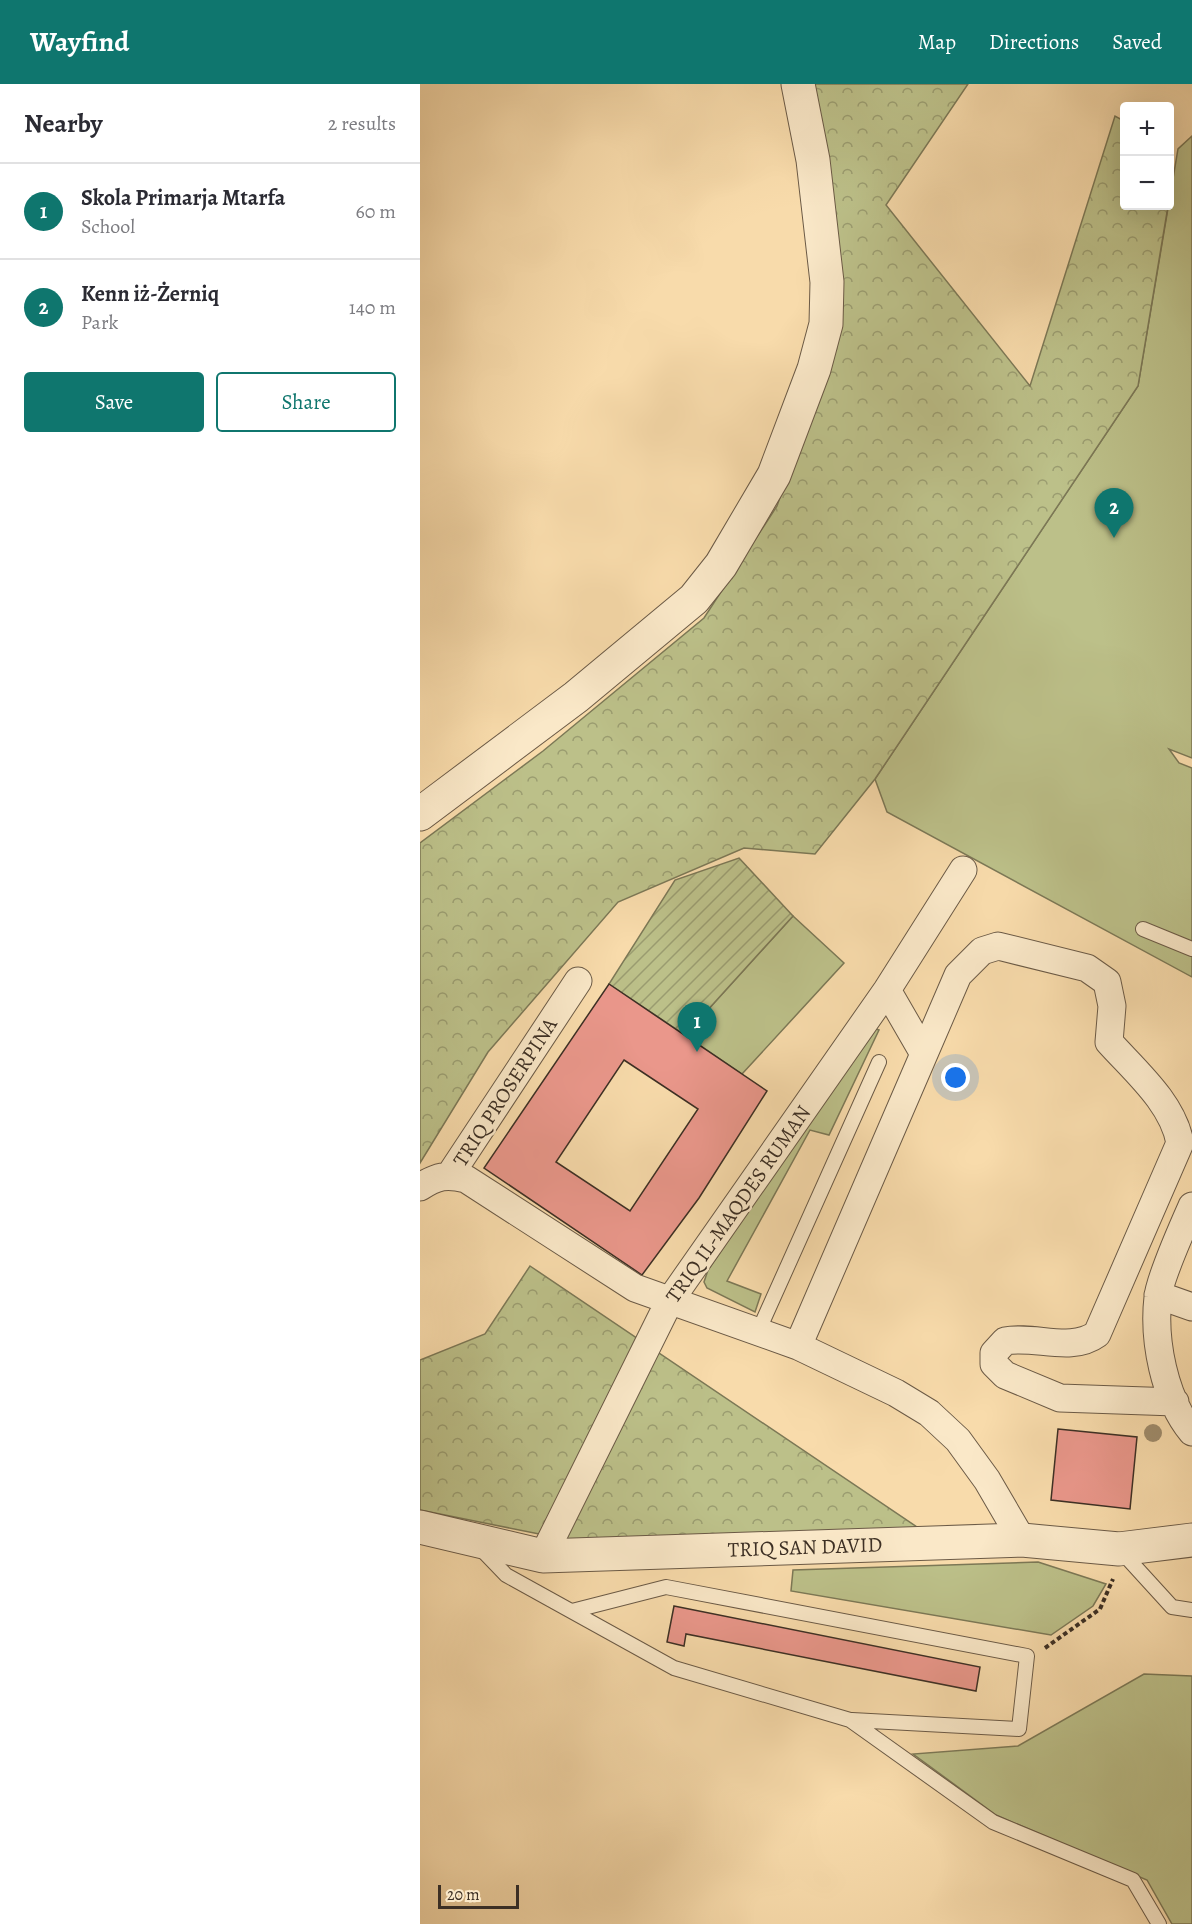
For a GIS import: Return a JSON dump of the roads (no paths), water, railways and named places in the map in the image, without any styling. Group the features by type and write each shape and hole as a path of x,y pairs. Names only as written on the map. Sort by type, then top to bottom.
{"street":[{"path":"420,814 576,698 694,599 721,565 774,475 814,369 826,324 827,282 813,160 798,84"},
{"name":"TRIQ IL-MAQDES RUMAN","path":"543,1556 669,1302 886,990 963,870"},
{"path":"798,1346 958,975 965,964 987,949 1005,946 1086,968 1107,982 1112,1006 1109,1042 1164,1107 1177,1126 1180,1143 1097,1334 1083,1341 1066,1343 1005,1341 996,1349 994,1360 996,1368 1005,1375 1060,1398 1174,1402"},
{"name":"TRIQ PROSERPINA","path":"420,1187 435,1177 450,1175 578,981"},
{"path":"886,990 924,1054"},
{"path":"450,1175 466,1179 635,1288 798,1346 896,1393 938,1419 958,1440 987,1480 1022,1540"},
{"path":"1191,1434 1174,1402 1160,1352 1158,1295 1192,1206"},
{"path":"1158,1295 1192,1307"},
{"name":"TRIQ SAN DAVID","path":"420,1527 543,1556 1022,1540 1119,1549 1192,1540"}],"lane":[{"path":"1143,929 1192,949"},
{"path":"758,1332 879,1062"},
{"path":"471,1539 506,1575 674,1668 850,1720 1019,1729 1027,1656 666,1587 572,1611"},
{"path":"1119,1549 1172,1607 1192,1610"},
{"path":"850,1720 993,1822 1133,1881 1159,1924"}],"place":[{"name":"Kenn iż-Żerniq","path":"1114,538"},
{"name":"Skola Primarja Mtarfa","path":"697,1052"}]}
